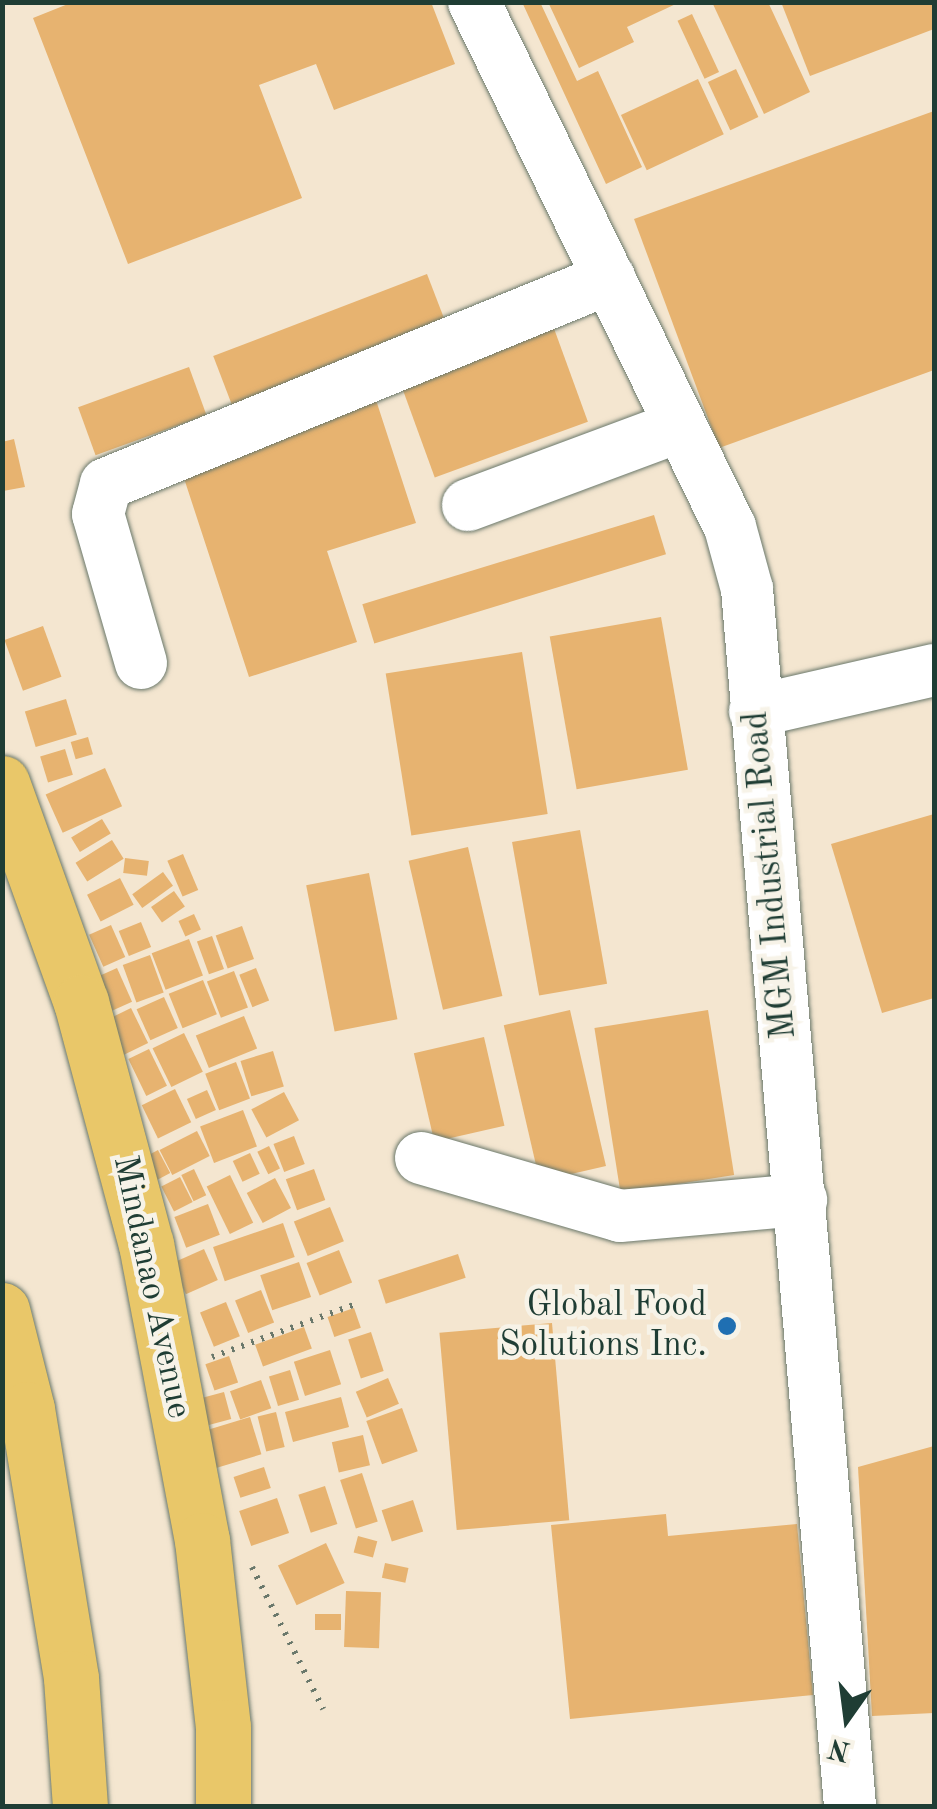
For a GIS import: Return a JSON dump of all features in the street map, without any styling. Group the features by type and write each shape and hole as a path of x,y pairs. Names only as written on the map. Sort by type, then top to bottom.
{"main road":[{"name":"Mindanao Avenue","path":"2,783 81,1002 146,1244 202,1540 223,1727 223,1806"},
{"path":"2,1310 27,1409 71,1678 80,1806"}],"lane":[{"name":"MGM Industrial Road","path":"474,2 610,278 738,558 800,1200 850,1806"},
{"path":"140,663 98,514 106,484 610,278"},
{"path":"468,505 680,426"},
{"path":"755,711 934,670"},
{"path":"420,1158 620,1216 800,1200"}],"path":[{"path":"172,1374 359,1303"}],"building":[{"path":"73,2 431,2 455,64 334,110 316,64 259,85 302,198 128,264 33,18"},
{"path":"522,2 540,2 577,81 598,71 642,167 606,184"},
{"path":"548,2 680,2 627,27 634,42 579,68"},
{"path":"712,2 768,2 810,92 764,114"},
{"path":"781,2 934,2 934,29 810,76"},
{"path":"692,14 719,72 705,79 677,21"},
{"path":"736,69 758,117 730,130 708,82"},
{"path":"698,79 724,134 647,170 621,115"},
{"path":"934,111 934,370 719,448 634,219"},
{"path":"427,274 448,329 234,411 213,356"},
{"path":"552,323 588,422 435,477 399,379"},
{"path":"189,367 206,415 96,455 78,407"},
{"path":"376,400 416,523 327,551 357,642 249,677 179,463"},
{"path":"14,439 25,487 3,491 2,442"},
{"path":"654,515 666,554 374,643 362,604"},
{"path":"661,617 688,770 577,789 550,637"},
{"path":"43,626 61,677 23,691 4,640"},
{"path":"522,652 548,814 411,836 386,674"},
{"path":"66,699 77,734 36,747 25,712"},
{"path":"88,737 93,754 76,759 71,742"},
{"path":"65,749 73,775 48,782 40,757"},
{"path":"105,768 122,806 63,833 46,794"},
{"path":"934,814 934,998 882,1013 831,844"},
{"path":"102,819 111,834 80,852 71,838"},
{"path":"580,830 607,984 539,996 512,842"},
{"path":"112,840 124,859 87,881 76,863"},
{"path":"468,847 502,996 443,1010 409,861"},
{"path":"183,854 198,890 183,897 167,861"},
{"path":"125,858 149,861 147,876 123,873"},
{"path":"163,872 173,886 142,908 132,894"},
{"path":"369,873 397,1019 335,1031 306,885"},
{"path":"120,878 134,905 101,922 87,895"},
{"path":"174,891 185,907 162,923 151,907"},
{"path":"194,914 201,930 185,936 178,921"},
{"path":"141,922 151,947 129,956 119,931"},
{"path":"111,925 125,957 103,967 89,935"},
{"path":"242,926 254,959 228,968 216,936"},
{"path":"212,936 224,969 209,974 197,941"},
{"path":"189,939 203,975 166,990 152,953"},
{"path":"150,955 164,993 136,1003 123,965"},
{"path":"117,968 132,1002 109,1012 94,978"},
{"path":"256,968 269,1000 252,1007 239,975"},
{"path":"234,971 248,1007 221,1018 207,981"},
{"path":"203,980 217,1014 183,1028 169,994"},
{"path":"164,997 178,1028 150,1040 137,1009"},
{"path":"131,1008 148,1043 123,1055 106,1020"},
{"path":"570,1010 606,1166 540,1181 504,1025"},
{"path":"708,1010 734,1175 621,1193 594,1028"},
{"path":"244,1016 257,1048 209,1068 196,1035"},
{"path":"184,1033 203,1072 171,1087 153,1048"},
{"path":"484,1037 504,1126 434,1142 414,1053"},
{"path":"149,1049 167,1086 146,1096 128,1059"},
{"path":"273,1051 284,1086 251,1096 240,1061"},
{"path":"236,1062 250,1098 219,1110 205,1074"},
{"path":"175,1089 191,1122 158,1138 142,1105"},
{"path":"207,1090 216,1110 196,1119 187,1099"},
{"path":"284,1092 299,1120 266,1138 251,1109"},
{"path":"243,1110 257,1146 214,1163 200,1126"},
{"path":"197,1131 210,1156 172,1175 160,1150"},
{"path":"294,1136 305,1164 284,1172 273,1144"},
{"path":"269,1146 280,1168 268,1174 257,1152"},
{"path":"158,1150 170,1173 156,1180 144,1158"},
{"path":"250,1153 260,1174 243,1182 233,1161"},
{"path":"194,1169 206,1195 194,1201 181,1175"},
{"path":"314,1169 325,1200 297,1210 286,1179"},
{"path":"230,1175 253,1223 230,1234 207,1186"},
{"path":"180,1177 193,1202 174,1211 161,1187"},
{"path":"275,1178 291,1208 263,1223 247,1193"},
{"path":"208,1204 220,1235 186,1248 174,1217"},
{"path":"330,1207 344,1241 308,1256 294,1222"},
{"path":"283,1223 295,1257 225,1281 213,1247"},
{"path":"204,1249 218,1280 186,1294 172,1263"},
{"path":"339,1250 352,1282 320,1296 307,1263"},
{"path":"458,1254 466,1278 386,1304 378,1280"},
{"path":"299,1262 311,1297 272,1310 260,1275"},
{"path":"261,1290 274,1322 248,1333 235,1300"},
{"path":"226,1302 240,1336 214,1347 200,1312"},
{"path":"354,1308 361,1328 334,1337 328,1317"},
{"path":"552,1323 569,1520 457,1530 439,1333"},
{"path":"304,1327 312,1349 263,1366 255,1345"},
{"path":"371,1332 384,1371 361,1378 348,1339"},
{"path":"330,1350 341,1384 305,1396 294,1362"},
{"path":"229,1356 238,1382 214,1391 205,1364"},
{"path":"290,1370 299,1400 278,1406 269,1376"},
{"path":"388,1378 399,1404 367,1417 356,1392"},
{"path":"261,1380 271,1408 240,1419 230,1391"},
{"path":"224,1392 231,1419 204,1426 197,1399"},
{"path":"341,1397 349,1427 293,1442 285,1412"},
{"path":"402,1408 418,1451 382,1464 366,1421"},
{"path":"276,1412 285,1447 266,1452 258,1417"},
{"path":"250,1417 261,1454 215,1469 203,1431"},
{"path":"363,1435 370,1465 339,1472 332,1442"},
{"path":"934,1446 934,1713 872,1716 858,1467"},
{"path":"264,1467 271,1488 240,1498 234,1477"},
{"path":"362,1473 378,1522 356,1529 340,1480"},
{"path":"325,1486 337,1524 311,1533 298,1495"},
{"path":"277,1498 289,1533 251,1546 239,1511"},
{"path":"413,1500 423,1531 392,1542 382,1510"},
{"path":"666,1514 668,1536 797,1524 813,1695 570,1719 551,1525"},
{"path":"358,1536 377,1541 373,1558 354,1552"},
{"path":"326,1543 345,1583 297,1605 278,1565"},
{"path":"385,1563 408,1568 405,1583 382,1578"},
{"path":"346,1591 381,1592 379,1648 344,1647"},
{"path":"315,1614 341,1614 341,1630 315,1630"}],"place":[{"name":"Global Food Solutions Inc.","path":"727,1326"}]}
